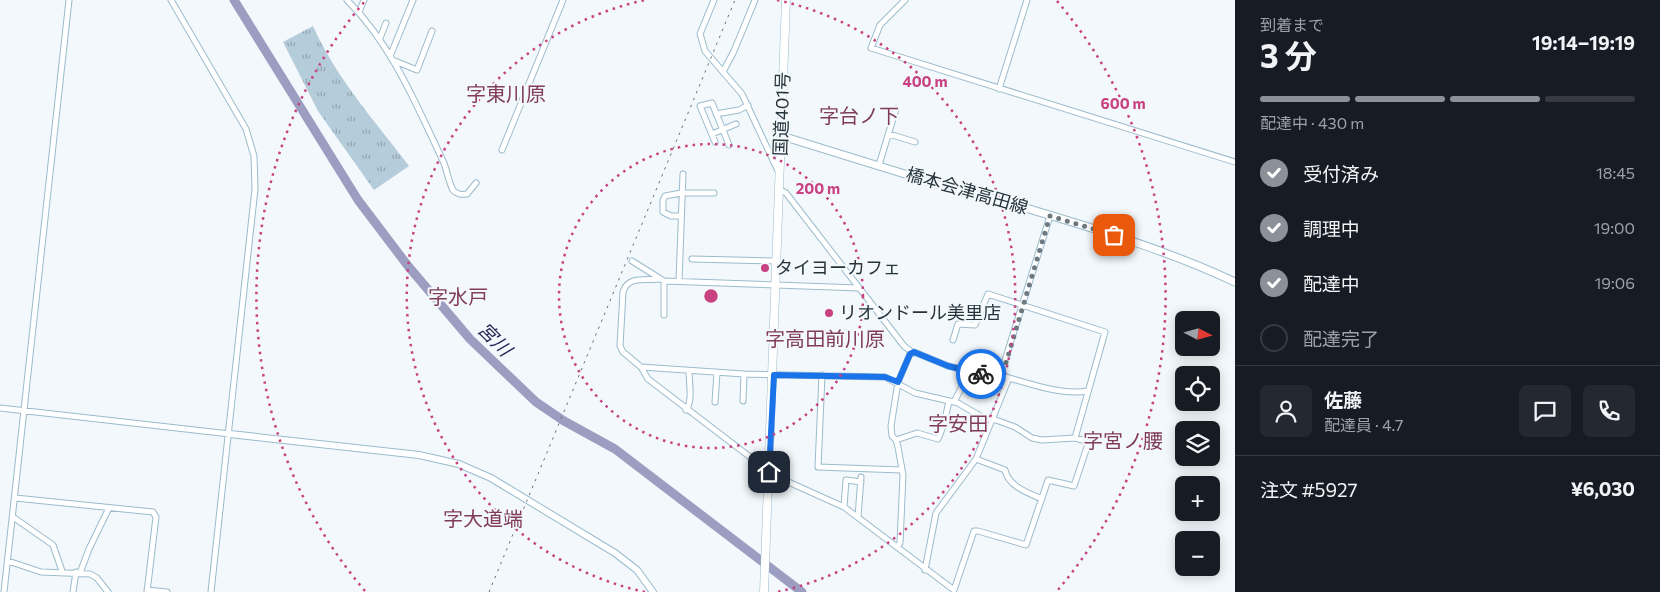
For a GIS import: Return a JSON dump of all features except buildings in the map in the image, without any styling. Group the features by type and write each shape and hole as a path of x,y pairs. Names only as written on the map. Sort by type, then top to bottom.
{"highway":[{"name":"国道401号","path":"764,592 774,375 786,0"}],"main road":[{"name":"橋本会津高田線","path":"782,136 966,193 989,197 1139,243 1196,264 1235,282"}],"street":[{"path":"4,592 69,0"},
{"path":"171,0 246,129 254,156 255,189 230,434 211,592"},
{"path":"347,0 380,38 395,61 444,163 453,190 460,194 467,194 476,183"},
{"path":"359,12 364,0"},
{"path":"391,54 413,0"},
{"path":"502,150 563,0"},
{"path":"714,0 700,34 705,51 737,85 780,172"},
{"path":"724,70 755,0"},
{"path":"905,0 880,24 871,48 1235,162"},
{"path":"999,89 1027,0"},
{"path":"380,38 386,23"},
{"path":"395,61 417,70 432,31"},
{"path":"715,142 700,106 712,102 730,145"},
{"path":"716,114 739,110 748,105"},
{"path":"879,166 896,109"},
{"path":"712,134 736,124"},
{"path":"889,134 915,142"},
{"path":"679,281 683,174"},
{"path":"780,190 786,193 904,346 913,353 948,366 998,378 1002,376 1058,391 1088,392"},
{"path":"680,216 665,215 662,207 665,196 681,193 714,193"},
{"path":"1002,376 1050,216"},
{"path":"692,259 777,261"},
{"path":"632,261 662,280"},
{"path":"641,367 717,373 885,377 898,382 914,393 951,402 991,420 1005,424 1032,438 1042,440 1075,438 1086,441 1088,444 1074,486 1048,480 1026,545 978,530 974,531 954,590 844,507 769,472 648,380 641,367 623,352 620,346 623,292 626,285 633,280 860,288"},
{"path":"662,280 664,315"},
{"path":"953,340 958,324 975,325 988,294 1105,332 1075,438"},
{"path":"897,547 900,534 902,470 891,426 898,382 910,354 913,353"},
{"path":"686,410 690,399 688,392 689,371"},
{"path":"896,440 917,433 938,439 951,402 970,371"},
{"path":"716,402 717,373"},
{"path":"743,400 744,374"},
{"path":"822,375 818,467 902,470"},
{"path":"926,570 936,513 976,459 1009,378"},
{"path":"0,408 419,455 459,464 491,478 615,553 637,570 653,592"},
{"path":"976,459 1005,470 1007,477 1021,489 1042,499"},
{"path":"844,507 846,480 861,479 858,517"},
{"path":"15,498 153,512 156,517 147,591 167,592"},
{"path":"73,592 78,573 109,508"},
{"path":"13,516 53,545 62,571"},
{"path":"8,561 41,572 62,571 97,578 108,592"}],"green space":[{"path":"313,26 322,45 345,81 409,166 374,190 318,111 283,42"}],"waterway":[{"name":"宮川","path":"234,0 358,200 408,266 470,339 536,402 564,421 615,449 802,592"}],"railway":[{"path":"489,592 735,0"}],"way so far":[{"path":"981,374 998,378 1002,376 1050,216 1114,235"}],"place":[{"name":"タイヨーカフェ","path":"765,268"},
{"name":"リオンドール美里店","path":"829,313"}],"district":[{"name":"字東川原","path":"506,94"},
{"name":"字台ノ下","path":"859,116"},
{"name":"字水戸","path":"458,297"},
{"name":"字高田前川原","path":"825,339"},
{"name":"字安田","path":"958,424"},
{"name":"字宮ノ腰","path":"1123,441"},
{"name":"字大道端","path":"483,519"}],"route":[{"path":"769,472 774,375 885,377 898,382 910,354 914,352 948,366 981,374"}]}
